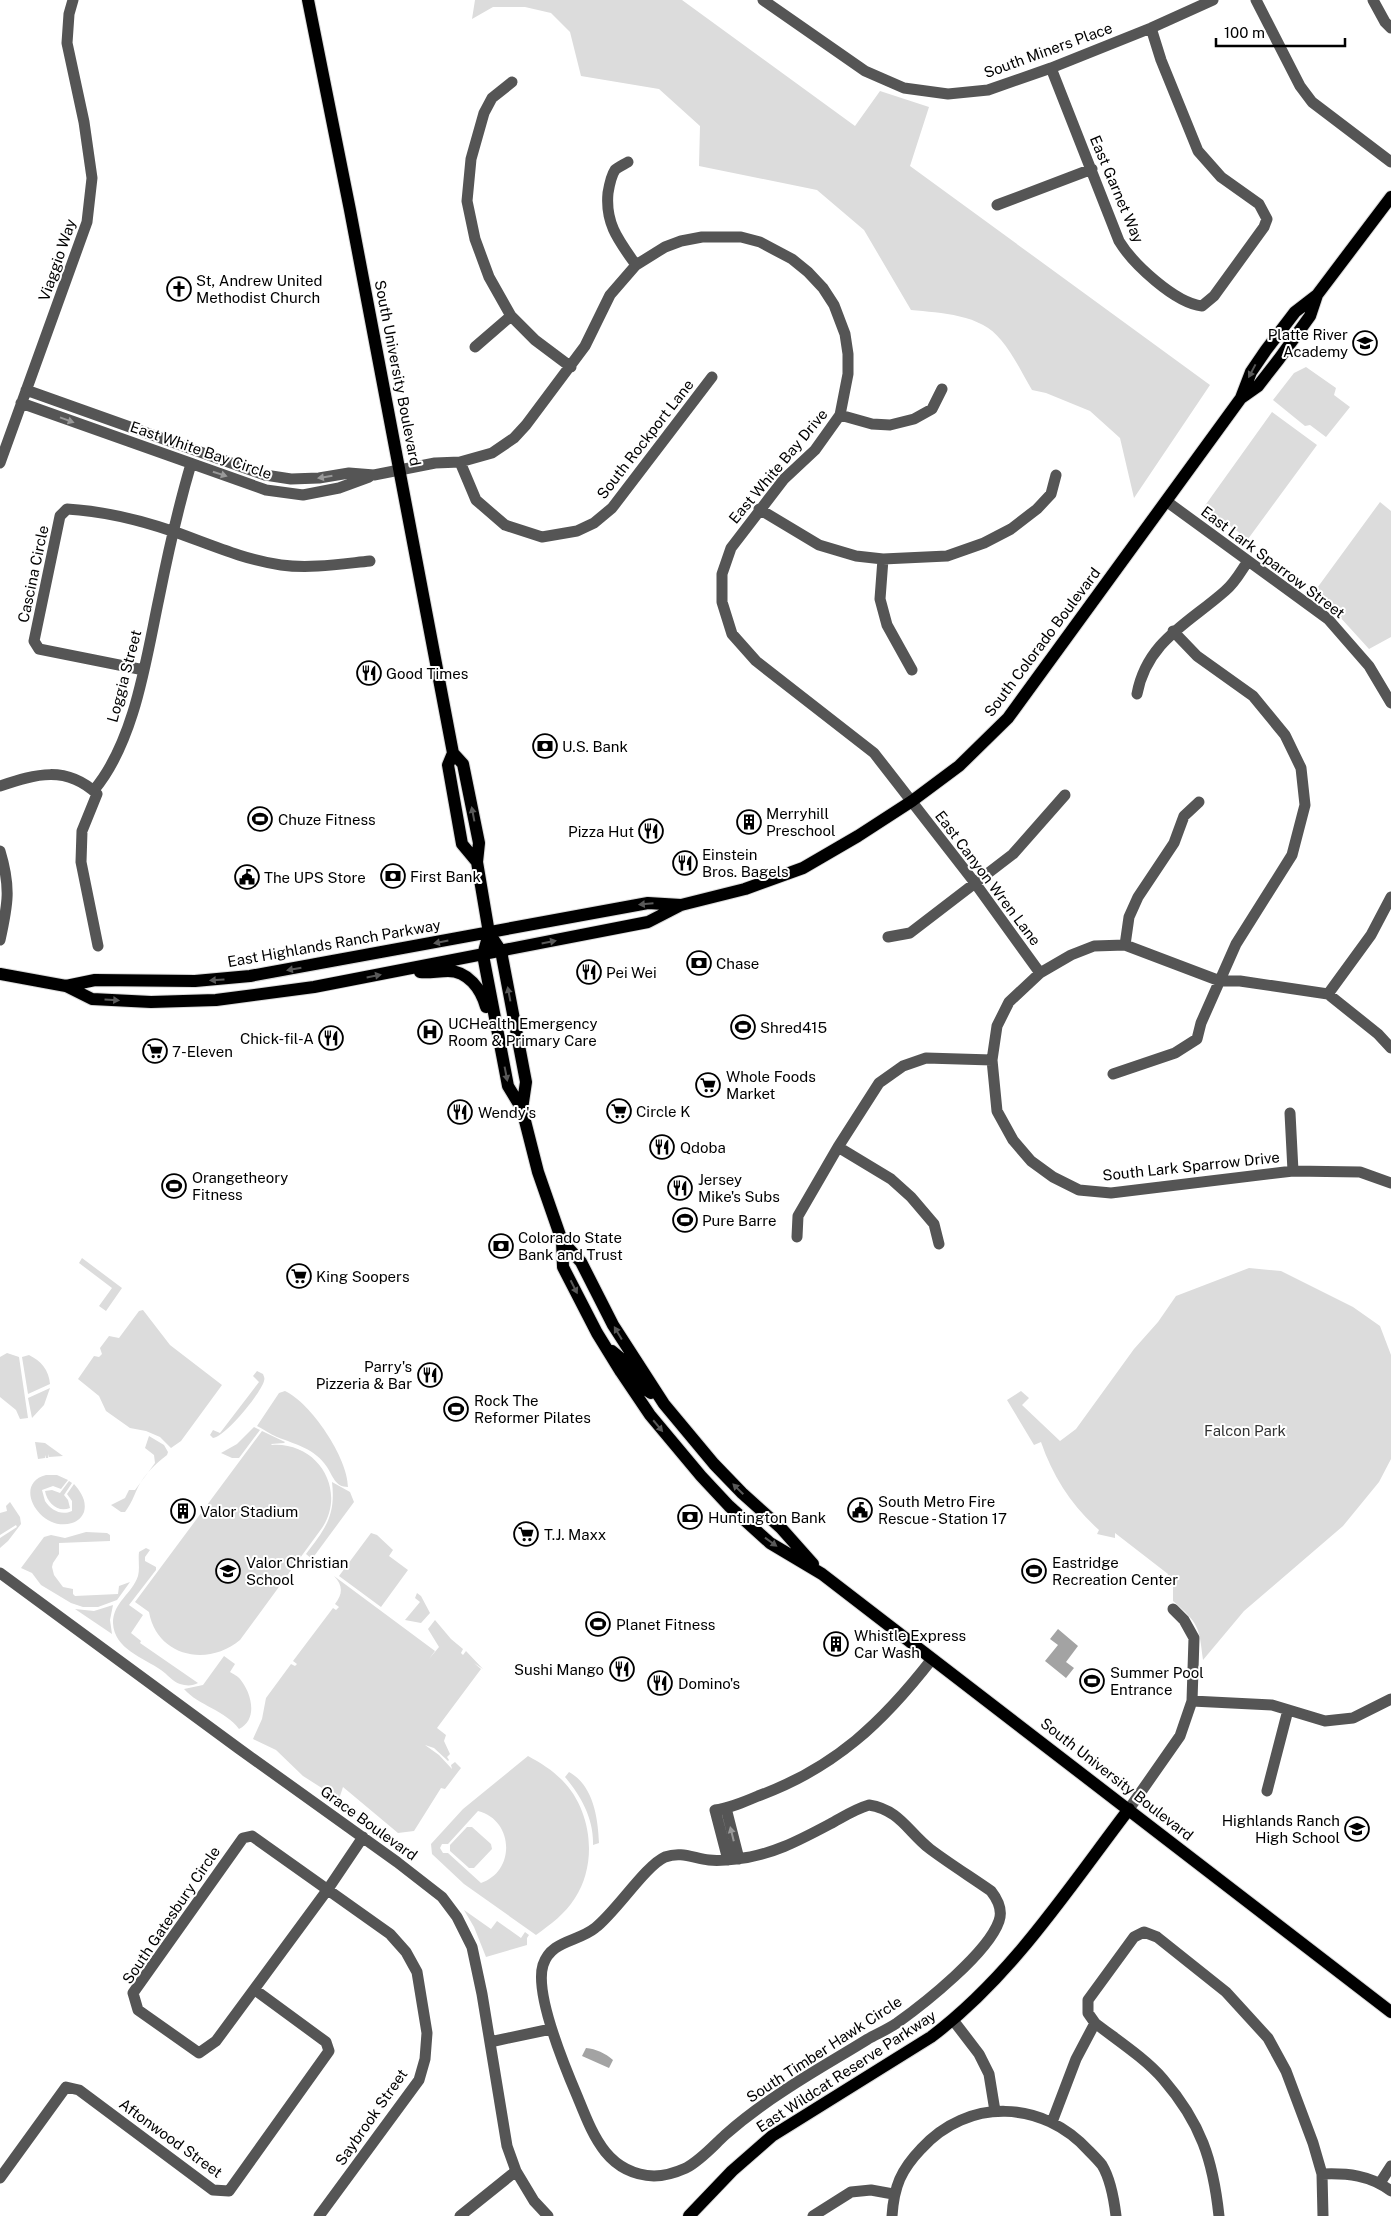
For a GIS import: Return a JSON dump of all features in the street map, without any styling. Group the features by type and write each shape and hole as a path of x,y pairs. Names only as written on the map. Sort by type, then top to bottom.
{"main road":[{"name":"South University Boulevard","path":"308,0 453,753 463,764 479,843 477,862 489,933 501,951 526,1082 522,1109"},
{"name":"South Colorado Boulevard","path":"483,955 648,922 681,905 745,889 803,868 912,802 959,766 1008,718 1241,398 1258,386 1271,371 1310,316 1317,295 1391,197"},
{"name":"South Colorado Boulevard","path":"489,933 648,903 681,905"},
{"name":"South University Boulevard","path":"489,933 483,955 508,1086 522,1109 538,1172 562,1241 563,1267 604,1344 650,1415 700,1476 729,1506 770,1543 822,1574 1391,2012"},
{"name":"East Highlands Ranch Parkway","path":"66,986 95,980 195,981 250,976 489,933"},
{"name":"East Highlands Ranch Parkway","path":"0,974 66,986 92,998 151,1002 216,1000 314,987 483,955"},
{"path":"400,971 460,972 482,993 490,1024 499,1036"},
{"name":"South University Boulevard","path":"562,1241 581,1262 613,1325 664,1404 714,1464 781,1528 822,1574"},
{"path":"604,1344 624,1360 642,1387 651,1393 655,1391"},
{"name":"East Wildcat Reserve Parkway","path":"690,2216 732,2171 772,2136 931,2037 953,2020 1018,1955 1129,1809"}],"street":[{"name":"Viaggio Way","path":"0,463 87,222 92,178 84,122 67,43 68,14 73,0"},
{"name":"South Miners Place","path":"763,0 865,72 904,88 948,94 988,90 1051,68 1151,28 1212,0"},
{"path":"1256,0 1300,86 1312,102 1391,162"},
{"path":"1373,0 1385,22 1391,28"},
{"name":"East Garnet Way","path":"1051,68 1119,241 1126,252 1146,273 1185,301 1193,305 1202,306 1208,302 1264,227 1267,219 1259,204 1222,177 1198,151 1164,68 1151,28"},
{"path":"512,82 492,98 484,113 471,159 467,201 475,239 489,277 511,316 536,340 571,366"},
{"path":"628,162 615,170 609,187 607,208 610,222 619,241 636,266"},
{"path":"997,205 1092,169"},
{"name":"East White Bay Drive","path":"374,475 424,465 460,462 492,453 514,438 585,346 610,295 636,266 665,248 681,241 702,237 742,237 760,242 792,259 823,288 834,305 845,334 848,374 840,416 815,450 784,479 759,509 731,548 722,574 722,602 732,634 756,661 874,753 912,802"},
{"path":"475,347 511,316"},
{"name":"South Rockport Lane","path":"460,462 476,500 504,525 542,537 577,531 594,522 612,508 712,377"},
{"path":"840,416 872,424 890,425 914,419 932,410 942,389"},
{"path":"26,390 265,475 291,479 319,478 349,473 374,475"},
{"name":"East White Bay Circle","path":"21,403 266,490 303,494 339,488 374,475"},
{"name":"Loggia Street","path":"98,946 81,862 82,831 97,794 94,790 108,771 131,718 144,670 191,464"},
{"path":"759,509 819,545 856,556 883,559 947,556 984,543 1011,529 1037,509 1051,494 1056,475"},
{"name":"East Lark Sparrow Street","path":"1166,501 1308,603 1334,624 1369,666 1391,703"},
{"name":"Cascina Circle","path":"144,670 39,649 34,641 58,525 60,516 66,509 96,511 174,532"},
{"path":"174,532 214,547 282,565 370,561"},
{"path":"883,559 880,598 887,625 912,670"},
{"path":"1137,694 1140,676 1173,631 1225,591 1248,560"},
{"path":"1113,1074 1175,1053 1197,1039 1201,1023 1236,944 1292,855 1305,804 1301,768 1285,735 1254,696 1197,656 1173,631"},
{"path":"0,786 34,775 54,773 86,783 94,790"},
{"path":"888,937 910,933 1013,854 1065,795"},
{"name":"East Canyon Wren Lane","path":"912,802 975,883 1040,973"},
{"path":"1124,945 1130,917 1138,897 1174,844 1184,816 1199,802"},
{"path":"0,851 6,872 8,905 0,940"},
{"path":"1391,897 1388,912 1328,994 1378,1034 1391,1048"},
{"name":"South Lark Sparrow Drive","path":"1328,994 1220,981 1124,945 1094,946 1071,955 1040,973 1009,1002 997,1026 992,1060 997,1111 1013,1140 1031,1161 1053,1177 1079,1190 1111,1193 1293,1171 1360,1172 1391,1184"},
{"path":"797,1236 798,1216 838,1147 879,1083 903,1066 926,1058 992,1060"},
{"path":"1290,1113 1293,1171"},
{"path":"838,1147 891,1179 910,1197 934,1224 939,1244"},
{"name":"Grace Boulevard","path":"0,1572 428,1884 442,1897 457,1917 472,1947 507,2146 516,2171 534,2201 548,2216"},
{"path":"1129,1809 1180,1736 1192,1701 1194,1638 1184,1620 1173,1608"},
{"path":"733,1860 720,1809 772,1791 829,1761 881,1719 932,1659"},
{"path":"1192,1701 1272,1705 1326,1720 1353,1718 1391,1698"},
{"path":"1267,1791 1288,1710"},
{"name":"South Timber Hawk Circle","path":"870,1805 877,1806 896,1815 928,1848 990,1891 1000,1907 999,1920 993,1932 970,1961 933,1994 895,2024 784,2090 754,2111 688,2167 672,2173 654,2176 634,2172 620,2166 602,2149 589,2126 551,2029 541,1970 543,1962 553,1949 592,1931 660,1860 676,1854 709,1860 733,1860 758,1856 794,1843 857,1808 870,1805"},
{"name":"South Gatesbury Circle","path":"328,1889 261,1841 252,1836 243,1838 133,1992 138,2010 199,2052 216,2041 328,1889 363,1837"},
{"name":"Saybrook Street","path":"319,2216 418,2080 425,2059 427,2034 417,1972 406,1952 390,1934 328,1889"},
{"path":"1219,2216 1216,2186 1206,2146 1187,2110 1162,2078 1095,2023 1088,2013 1088,2000 1134,1937 1144,1932 1157,1937 1226,1992 1268,2038 1286,2071 1300,2104 1322,2174 1322,2216"},
{"name":"Aftonwood Street","path":"0,2178 66,2087 79,2090 213,2190 229,2191 329,2052 326,2042 255,1990"},
{"path":"953,2020 979,2054 989,2074 995,2111"},
{"path":"1052,2122 1076,2059 1095,2023"},
{"path":"490,2042 551,2029"},
{"path":"892,2216 893,2194 906,2166 936,2133 965,2118 995,2111 1031,2114 1052,2122 1078,2139 1102,2165 1114,2197 1116,2216"},
{"path":"1380,2183 1391,2166"},
{"path":"460,2216 516,2171"},
{"path":"1322,2174 1344,2173 1380,2183 1391,2192"},
{"path":"813,2216 851,2192 872,2190 893,2194"}],"green space":[{"path":"475,0 682,0 855,126 880,91 929,107 910,166 1210,385 1134,498 1120,438 1090,411 1046,393 1032,390 1013,357 993,331 960,316 911,310 864,230 817,190 699,166 700,126 659,89 581,76 570,32 551,13 525,7 493,7 472,19"},
{"path":"1306,367 1336,388 1334,395 1350,407 1326,437 1310,425 1305,426 1273,400 1294,373"},
{"path":"1272,412 1317,445 1248,539 1204,507"},
{"path":"1380,502 1391,511 1391,637 1369,649 1339,616 1312,595"},
{"path":"82,1258 122,1288 106,1311 99,1306 112,1288 79,1263"},
{"name":"Falcon Park","path":"1249,1268 1281,1271 1353,1307 1380,1326 1391,1355 1391,1459 1379,1482 1343,1526 1244,1611 1203,1660 1199,1632 1188,1615 1173,1601 1173,1587 1167,1578 1168,1574 1115,1533 1115,1538 1097,1534 1099,1530 1080,1511 1064,1490 1051,1467 1041,1442 1034,1445 1007,1400 1021,1391 1029,1398 1022,1405 1060,1441 1076,1429 1134,1349 1158,1322 1176,1296"},
{"path":"143,1310 170,1345 222,1385 181,1441 171,1448 160,1437 146,1431 130,1428 106,1411 99,1396 78,1379 94,1356 99,1357 102,1354 100,1348 109,1336 119,1338 139,1311"},
{"path":"7,1353 19,1357 28,1418 20,1419 16,1410 0,1397 0,1357"},
{"path":"29,1355 44,1366 50,1384 28,1394 22,1357"},
{"path":"257,1371 263,1374 264,1379 257,1394 227,1430 213,1438 210,1435 213,1430 220,1433 259,1382 253,1376"},
{"path":"50,1388 44,1405 32,1418 28,1398"},
{"path":"285,1391 306,1407 326,1433 342,1461 348,1487 337,1483 317,1455 274,1436 257,1426 279,1393"},
{"path":"254,1427 260,1430 239,1458 232,1458 221,1453 237,1444"},
{"path":"262,1431 285,1442 272,1445 288,1446 303,1451 315,1460 324,1471 329,1484 331,1499 329,1513 322,1528 240,1640 227,1648 213,1653 199,1655 186,1653 173,1648 162,1639 154,1627 149,1612 135,1602"},
{"path":"149,1436 164,1445 168,1452 148,1473 155,1463 154,1455 145,1448"},
{"path":"35,1442 45,1443 63,1456 49,1457 49,1454 48,1458 45,1455 45,1458 38,1459"},
{"path":"46,1475 57,1475 68,1480 61,1489 53,1486 42,1490 45,1501 57,1511 64,1513 72,1511 72,1501 67,1494 74,1484 79,1490 84,1500 85,1508 78,1520 72,1523 61,1524 50,1521 41,1515 34,1506 31,1488 36,1480"},
{"path":"69,1481 72,1483 64,1495 68,1500 70,1508 57,1508 48,1499 45,1491 52,1490 60,1493"},
{"path":"141,1482 125,1512 121,1512 111,1505 125,1498 129,1490 135,1490"},
{"path":"332,1482 350,1492 354,1502 312,1559 306,1554 324,1529 331,1513"},
{"path":"10,1502 20,1517 21,1524 0,1548 0,1538 17,1527 16,1525 0,1535 0,1513 7,1511 6,1506"},
{"path":"86,1532 107,1533 110,1535 110,1541 59,1543 59,1554 52,1567 54,1575 63,1587 73,1589 75,1596 118,1594 119,1586 130,1582 117,1600 98,1607 83,1607 71,1603 41,1585 32,1573 21,1568 44,1537 51,1535 65,1538"},
{"path":"371,1533 377,1535 393,1550 389,1556 408,1570 381,1607 339,1576"},
{"path":"146,1548 150,1550 145,1557 145,1561 156,1567 156,1570 129,1605 143,1615 131,1633 141,1641 140,1643 198,1683 196,1684 185,1685 175,1682 161,1670 131,1652 119,1640 115,1632 113,1623 116,1609 132,1588 138,1576 139,1552"},
{"path":"334,1576 435,1651 429,1659 439,1647 428,1629 435,1620 451,1639 463,1649 461,1653 463,1655 466,1651 483,1669 474,1663 481,1669 437,1728 446,1735 444,1741 450,1754 447,1757 449,1760 434,1748 425,1745 439,1755 452,1769 451,1765 455,1762 461,1768 445,1789 441,1788 414,1831 398,1833 343,1787 339,1799 303,1776 276,1750 253,1739 262,1719 266,1698 291,1664 295,1666 297,1664 293,1661 333,1608 336,1610 339,1607 335,1604 341,1590"},
{"path":"417,1593 421,1596 430,1613 421,1623 405,1620 420,1602 415,1598"},
{"path":"113,1605 110,1620 112,1634 75,1609 94,1611"},
{"path":"224,1656 235,1664 230,1672 237,1676 244,1684 250,1698 251,1712 249,1719 239,1729 227,1717 197,1700 184,1689 203,1685"},
{"path":"528,1756 554,1773 572,1792 580,1806 585,1821 589,1853 587,1869 582,1884 571,1904 536,1935 464,1884 432,1854 431,1844 463,1809","holes":["478,1811 490,1816 499,1824 504,1835 505,1857 500,1868 492,1877 481,1883 448,1853 443,1853 440,1848 442,1844 448,1844"]},
{"path":"569,1772 584,1785 589,1793 597,1823 599,1843 593,1845 589,1817 576,1792 565,1777"},
{"path":"467,1827 472,1827 491,1844 492,1849 474,1868 469,1868 450,1851 450,1845"},
{"path":"464,1910 491,1929 497,1921 521,1938 525,1932 529,1935 527,1945 486,1957 474,1927"}],"shaded area":[{"path":"1058,1629 1078,1646 1066,1662 1074,1668 1066,1678 1045,1661 1058,1645 1050,1639"},
{"path":"586,2048 607,2055 613,2060 609,2068 582,2056"}],"place":[{"name":"St, Andrew United Methodist Church","path":"179,289"},
{"name":"Platte River Academy","path":"1365,343"},
{"name":"Good Times","path":"369,673"},
{"name":"U.S. Bank","path":"545,746"},
{"name":"Chuze Fitness","path":"260,819"},
{"name":"Merryhill Preschool","path":"749,822"},
{"name":"Pizza Hut","path":"651,831"},
{"name":"Einstein Bros. Bagels","path":"685,863"},
{"name":"First Bank","path":"393,876"},
{"name":"The UPS Store","path":"247,877"},
{"name":"Chase","path":"699,963"},
{"name":"Pei Wei","path":"589,972"},
{"name":"Shred415","path":"743,1027"},
{"name":"UCHealth Emergency Room & Primary Care","path":"430,1032"},
{"name":"Chick-fil-A","path":"331,1038"},
{"name":"7-Eleven","path":"155,1051"},
{"name":"Whole Foods Market","path":"708,1085"},
{"name":"Circle K","path":"619,1111"},
{"name":"Wendy's","path":"460,1112"},
{"name":"Qdoba","path":"662,1147"},
{"name":"Orangetheory Fitness","path":"174,1186"},
{"name":"Jersey Mike's Subs","path":"680,1188"},
{"name":"Pure Barre","path":"685,1220"},
{"name":"Colorado State Bank and Trust","path":"501,1246"},
{"name":"King Soopers","path":"299,1276"},
{"name":"Parry's Pizzeria & Bar","path":"430,1375"},
{"name":"Rock The Reformer Pilates","path":"456,1409"},
{"name":"South Metro Fire Rescue - Station 17","path":"860,1510"},
{"name":"Valor Stadium","path":"183,1511"},
{"name":"Huntington Bank","path":"690,1517"},
{"name":"T.J. Maxx","path":"526,1534"},
{"name":"Valor Christian School","path":"228,1571"},
{"name":"Eastridge Recreation Center","path":"1034,1571"},
{"name":"Planet Fitness","path":"598,1624"},
{"name":"Whistle Express Car Wash","path":"836,1644"},
{"name":"Sushi Mango","path":"622,1669"},
{"name":"Summer Pool Entrance","path":"1092,1681"},
{"name":"Domino's","path":"660,1683"},
{"name":"Highlands Ranch High School","path":"1357,1829"}]}
